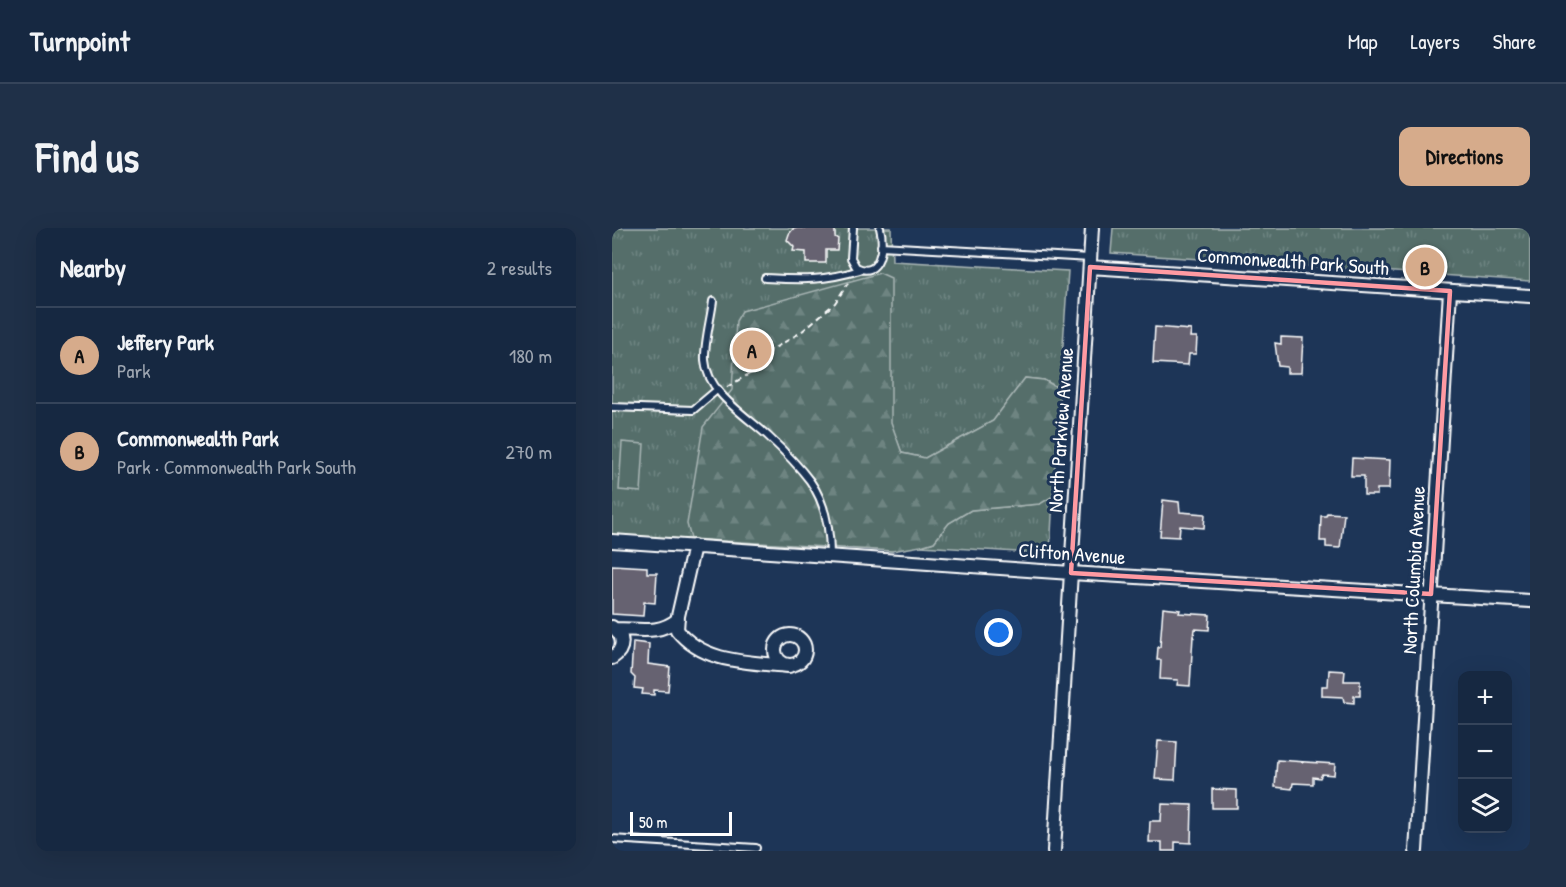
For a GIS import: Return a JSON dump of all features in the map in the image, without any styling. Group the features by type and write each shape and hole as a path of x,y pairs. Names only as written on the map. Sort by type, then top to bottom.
{"street":[{"name":"North Parkview Avenue","path":"1054,851 1092,228"},
{"name":"Commonwealth Park South","path":"1090,262 1530,296"},
{"name":"North Columbia Avenue","path":"1416,851 1450,291"},
{"name":"Clifton Avenue","path":"612,541 1071,573 1530,601"},
{"path":"694,546 677,630 698,650 718,657 789,666"},
{"path":"614,628 659,630 668,628 678,619"},
{"path":"612,658 618,654 622,643 622,638 614,628"}],"lane":[{"path":"854,228 851,258 852,264 860,270"},
{"path":"765,278 812,281 838,277 860,270 870,270 877,264 881,246 880,228"},
{"path":"881,246 1090,262"},
{"path":"713,301 705,361 711,379 722,395 775,444 811,482 822,504 827,522 830,555"},
{"path":"612,407 693,410 718,389"},
{"path":"612,838 756,848"}],"path":[{"path":"718,389 729,387 751,373 771,350 800,333 835,303 846,287 852,272"}],"highlighted area":[{"path":"1090,267 1450,291 1431,594 1071,573"}],"green space":[{"path":"612,228 891,228 892,261 1068,271 1060,389 1044,380 1025,378 993,421 925,458 902,453 891,425 892,551 691,539 612,537"},
{"path":"1113,228 1530,228 1530,281 1111,253"},
{"path":"880,273 891,278 891,422 902,453 925,458 993,421 1025,378 1044,380 1060,389 1053,496 1040,504 971,510 949,523 934,542 892,551 691,539 687,524 703,427 732,390 736,321 742,311"},
{"path":"622,442 644,444 641,492 619,490"},
{"path":"1053,496 1050,554 921,546 934,542 949,523 971,510 1039,504"}],"building":[{"path":"835,228 835,237 838,239 837,250 826,250 826,263 806,263 806,252 793,251 794,247 787,240 793,229"},
{"path":"1155,327 1191,330 1190,337 1197,337 1196,354 1189,354 1188,365 1153,363"},
{"path":"1281,337 1303,338 1301,373 1287,373 1287,367 1278,366 1275,343 1281,344"},
{"path":"1352,458 1390,460 1389,489 1377,489 1377,495 1364,495 1364,476 1351,476"},
{"path":"1163,500 1179,502 1180,512 1205,514 1204,528 1180,526 1179,537 1160,536"},
{"path":"1327,513 1344,514 1340,548 1326,547 1326,541 1320,541 1321,516 1326,516"},
{"path":"612,565 647,567 647,573 657,573 655,603 644,602 643,616 612,614"},
{"path":"1163,608 1180,610 1179,613 1210,615 1209,630 1195,629 1193,636 1190,686 1177,685 1178,680 1160,679 1161,660 1157,660"},
{"path":"633,642 649,644 648,664 670,667 668,691 654,690 654,695 642,694 643,689 634,688 635,678 631,674"},
{"path":"1329,670 1345,671 1344,681 1360,681 1360,696 1354,696 1354,703 1344,702 1343,697 1322,696 1322,686 1328,686"},
{"path":"1158,741 1177,742 1175,780 1155,779"},
{"path":"1277,760 1335,764 1334,775 1322,774 1320,778 1313,777 1313,784 1293,783 1292,789 1275,787"},
{"path":"1212,789 1237,790 1237,808 1212,808"},
{"path":"1162,804 1192,805 1191,843 1175,842 1175,851 1162,851 1162,842 1149,842 1150,821 1161,821"}],"place":[{"name":"Commonwealth Park","path":"1425,267"},
{"name":"Jeffery Park","path":"752,350"}]}
